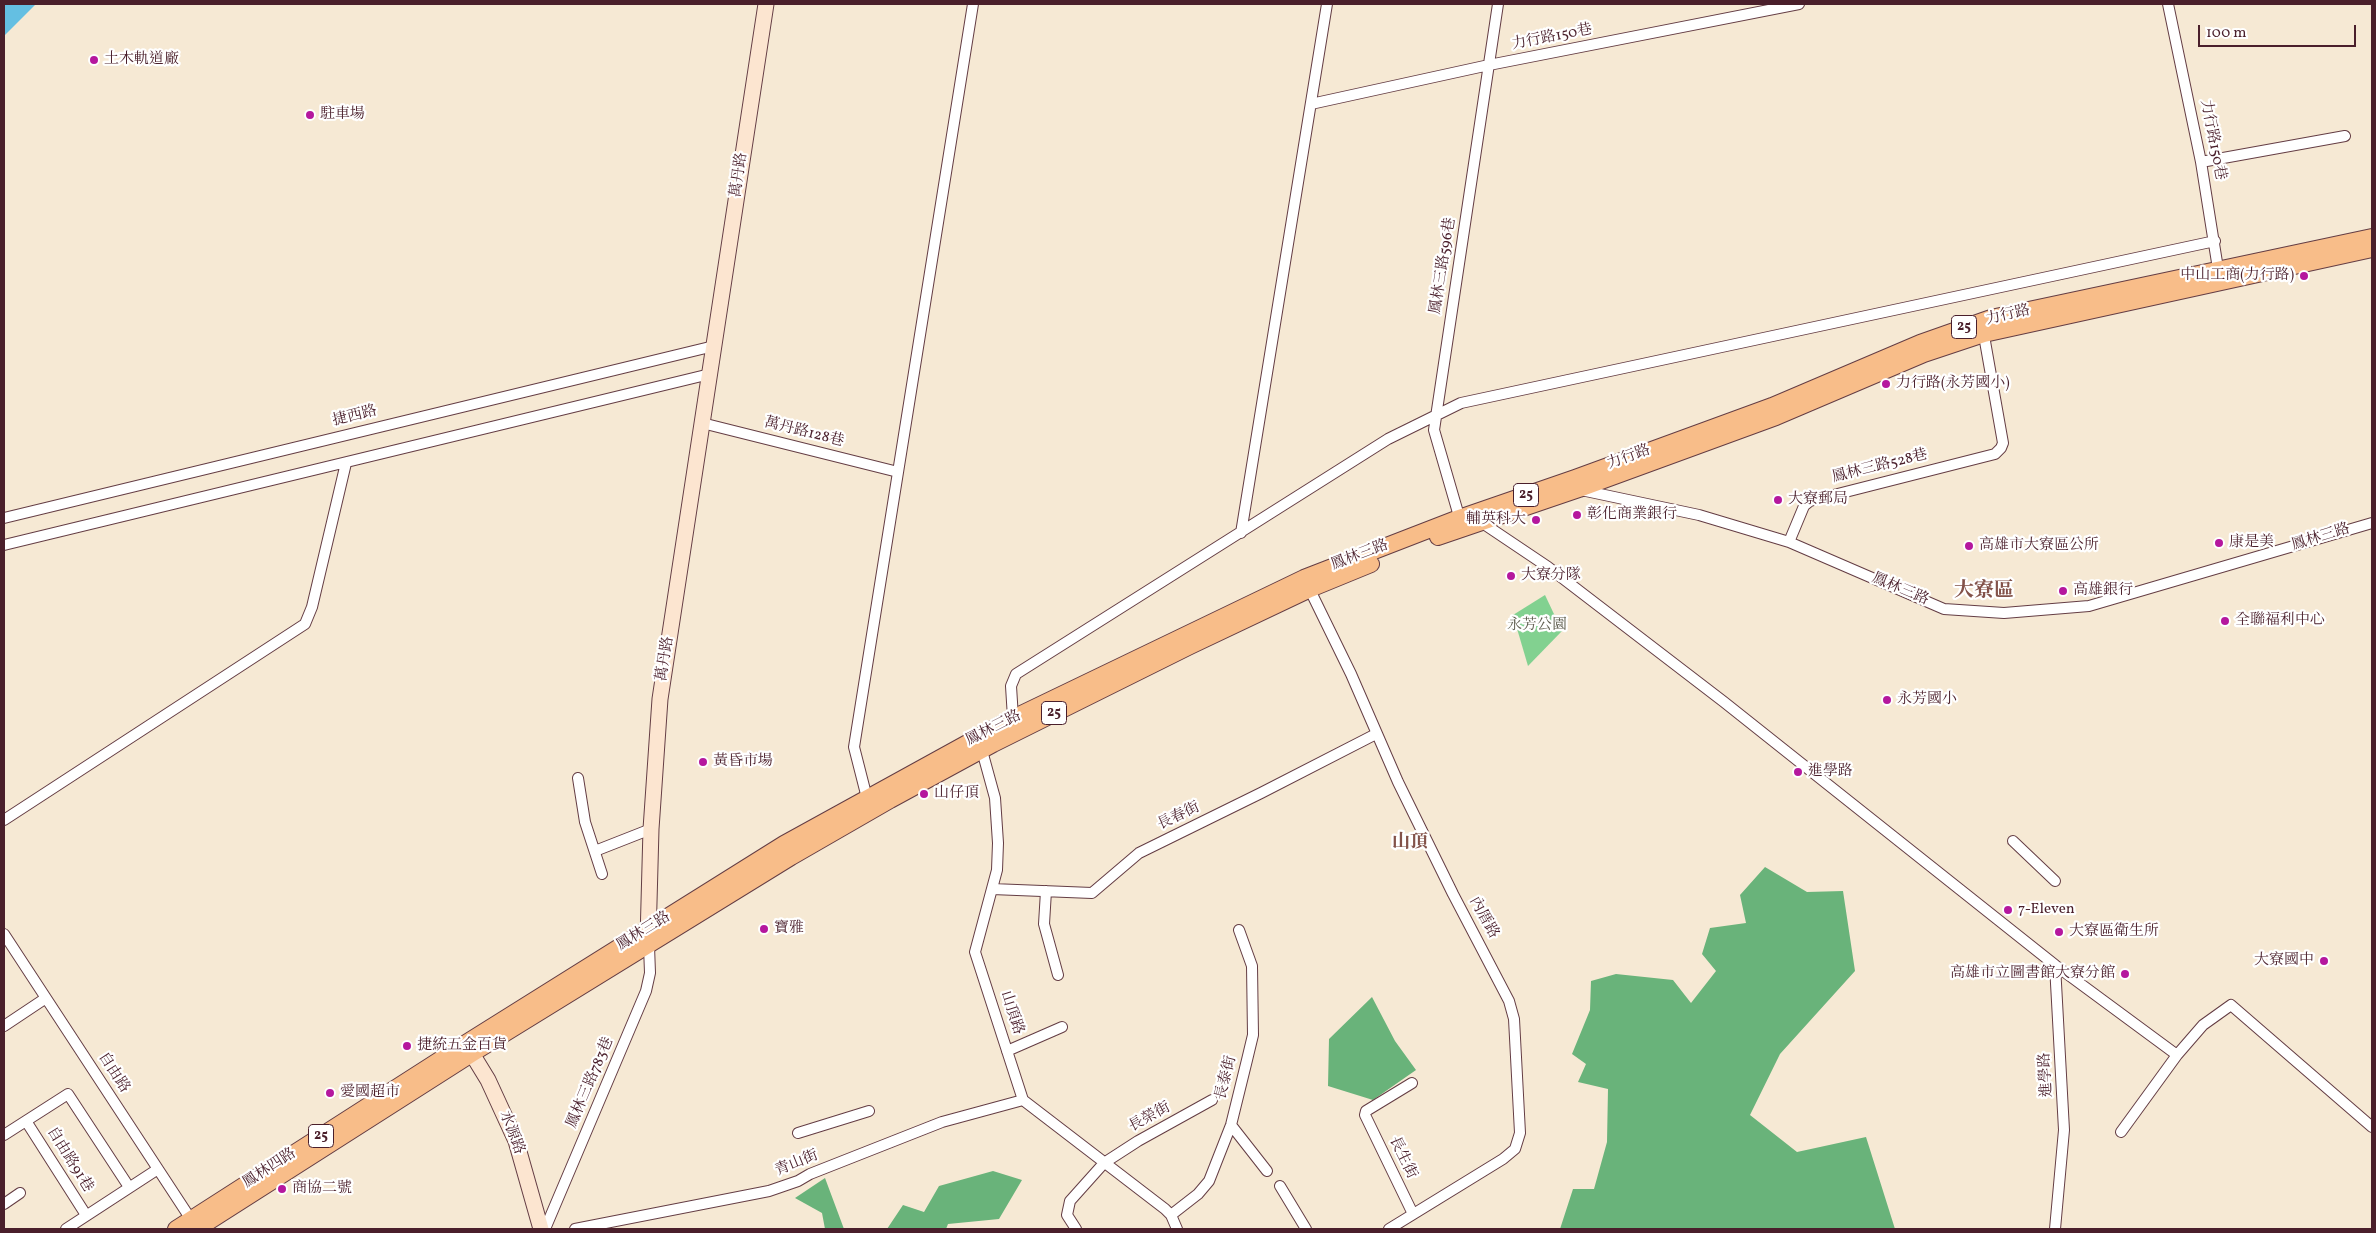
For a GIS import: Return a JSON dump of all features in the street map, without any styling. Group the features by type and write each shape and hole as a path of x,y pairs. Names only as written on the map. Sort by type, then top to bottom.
{"main road":[{"name":"力行路","path":"1577,484 1776,417 1982,328 2219,276 2372,237"},
{"name":"力行路","path":"2219,276 2372,249"},
{"name":"鳳林三路","path":"469,1048 648,938 791,856 979,744 1014,718 1307,584 1479,517 1577,484"},
{"name":"鳳林三路","path":"648,938 784,844 867,798 1190,646 1307,584"},
{"name":"鳳林四路","path":"176,1229 195,1226 469,1048"}],"street":[{"name":"萬丹路","path":"648,938 650,829 660,699 766,4"},
{"path":"867,798 854,747 973,4"},
{"path":"1241,533 1327,4"},
{"name":"鳳林三路596巷","path":"1461,524 1434,430 1498,4"},
{"name":"力行路150巷","path":"1311,104 1799,4"},
{"name":"力行路150巷","path":"2168,4 2201,162 2215,241 2219,276"},
{"path":"2201,162 2345,136"},
{"path":"1014,718 1011,686 1016,674 1388,439 1436,415 1471,401 2215,241"},
{"name":"鳳林三路528巷","path":"1789,542 1804,506 1810,501 1995,454 2001,448 2003,443 1982,328"},
{"name":"捷西路","path":"4,518 714,346"},
{"path":"4,545 710,374"},
{"name":"萬丹路128巷","path":"702,423 898,472"},
{"path":"4,820 304,624 312,607 346,463"},
{"name":"鳳林三路","path":"1577,484 1699,515 1789,542 1944,609 2004,613 2089,606 2372,523"},
{"path":"1479,517 1548,567 1724,702 2055,965 2177,1056"},
{"name":"內厝路","path":"1307,584 1453,894 1505,993 1514,1019 1520,1134 1515,1149 1503,1159 1389,1229"},
{"name":"長春街","path":"992,889 1092,893 1139,853 1262,793 1376,734"},
{"name":"山頂路","path":"979,744 995,798 997,870 975,952 1023,1100"},
{"path":"578,778 585,822 602,874"},
{"path":"595,851 650,829"},
{"path":"2013,841 2056,882"},
{"path":"1046,891 1044,924 1058,975"},
{"name":"長泰街","path":"1171,1215 1198,1194 1209,1181 1231,1125 1253,1035 1252,966 1239,930"},
{"name":"自由路","path":"4,934 195,1226"},
{"name":"鳳林三路783巷","path":"545,1229 646,991 650,973 648,938"},
{"name":"進學路","path":"2055,965 2064,1130 2055,1229"},
{"path":"4,1026 46,998"},
{"path":"2121,1132 2177,1056 2203,1025 2231,1005 2372,1127"},
{"path":"1007,1051 1062,1027"},
{"name":"水源路","path":"469,1048 488,1080 516,1141 541,1229"},
{"name":"長生街","path":"1412,1083 1366,1111 1365,1115 1413,1214"},
{"path":"4,1135 68,1094 129,1187"},
{"path":"1023,1100 1171,1215 1177,1229"},
{"name":"青山街","path":"575,1229 768,1191 798,1181 810,1174 942,1122 1023,1100"},
{"name":"長榮街","path":"1076,1229 1067,1215 1070,1201 1104,1163 1138,1141 1212,1100"},
{"path":"798,1132 869,1111"},
{"name":"自由路91巷","path":"26,1122 86,1215"},
{"path":"1231,1125 1267,1171"},
{"path":"66,1229 158,1169"},
{"path":"1280,1186 1306,1229"},
{"path":"4,1204 20,1193"}],"green space":[{"name":"永芳公園","path":"1545,595 1562,631 1528,666 1513,615"},
{"path":"1765,867 1807,892 1843,891 1855,971 1780,1054 1750,1115 1797,1152 1866,1137 1895,1229 1560,1229 1573,1189 1594,1189 1607,1142 1608,1089 1578,1082 1586,1064 1572,1054 1590,1010 1591,981 1616,974 1673,980 1691,1003 1716,971 1702,954 1710,928 1746,923 1740,895"},
{"path":"1372,997 1395,1041 1416,1070 1373,1100 1328,1086 1329,1039"},
{"path":"993,1171 1022,1180 999,1219 948,1224 946,1229 887,1229 903,1205 924,1212 939,1186"},
{"path":"825,1178 844,1229 825,1229 822,1213 795,1198"}],"water":[{"path":"4,4 36,4 4,36"}],"place":[{"name":"土木軌道廠","path":"94,60"},
{"name":"駐車場","path":"310,115"},
{"name":"中山工商(力行路)","path":"2304,276"},
{"name":"力行路(永芳國小)","path":"1886,384"},
{"name":"大寮郵局","path":"1778,500"},
{"name":"彰化商業銀行","path":"1577,515"},
{"name":"輔英科大","path":"1536,520"},
{"name":"康是美","path":"2219,543"},
{"name":"高雄市大寮區公所","path":"1969,546"},
{"name":"大寮分隊","path":"1511,576"},
{"name":"高雄銀行","path":"2063,591"},
{"name":"全聯福利中心","path":"2225,621"},
{"name":"永芳國小","path":"1887,700"},
{"name":"黃昏市場","path":"703,762"},
{"name":"進學路","path":"1798,772"},
{"name":"山仔頂","path":"924,794"},
{"name":"7-Eleven","path":"2008,910"},
{"name":"寶雅","path":"764,929"},
{"name":"大寮區衛生所","path":"2059,932"},
{"name":"大寮國中","path":"2324,961"},
{"name":"高雄市立圖書館大寮分館","path":"2125,974"},
{"name":"捷統五金百貨","path":"407,1046"},
{"name":"愛國超市","path":"330,1093"},
{"name":"商協二號","path":"282,1189"}],"district":[{"name":"大寮區","path":"1984,592"},
{"name":"山頂","path":"1410,844"}]}
